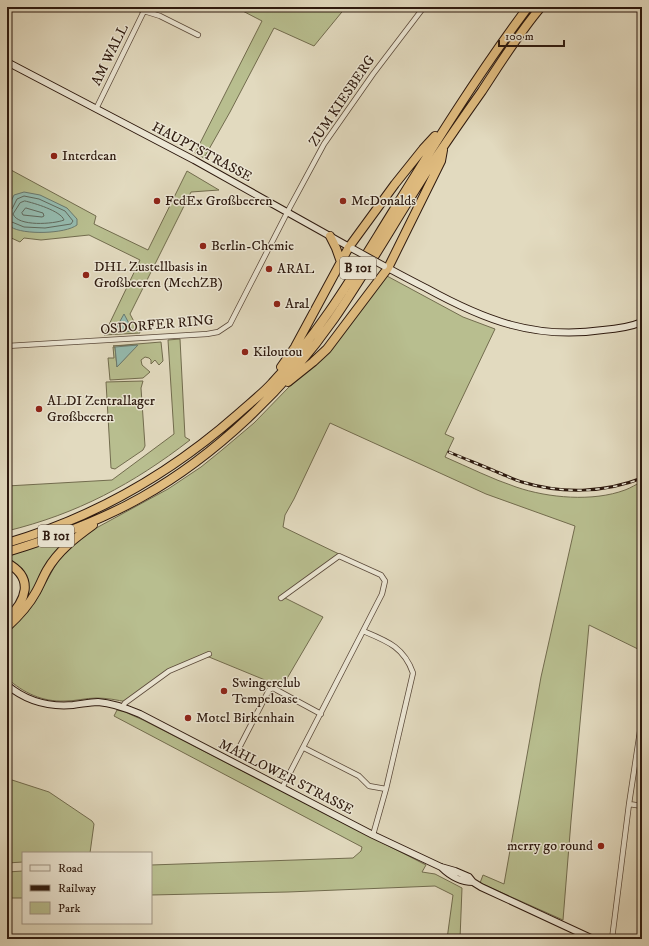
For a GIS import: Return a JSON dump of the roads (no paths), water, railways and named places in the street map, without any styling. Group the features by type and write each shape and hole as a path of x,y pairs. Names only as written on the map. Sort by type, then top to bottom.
{"highway":[{"name":"B 101","path":"7,543 24,538 80,516 136,488 176,464 213,436 272,384 296,356 327,315 444,128 528,7"},
{"name":"B 101","path":"7,552 47,539 104,517 143,497 218,444 262,405 278,388 333,320 434,161 514,43 541,7"},
{"path":"257,398 295,347 341,262 395,184 423,148 444,128"},
{"path":"278,388 303,371 327,349 386,267 441,161 443,148"},
{"path":"330,236 341,262"},
{"path":"7,627 30,603 46,570 61,551 78,534 104,517"},
{"path":"7,539 24,538"},
{"path":"7,563 21,574 24,580 25,589 20,605 7,618"}],"street":[{"name":"AM WALL","path":"135,7 160,16 198,34"},
{"name":"ZUM KIESBERG","path":"287,213 324,144 373,74 424,7"},
{"name":"AM WALL","path":"96,109 144,11"},
{"name":"HAUPTSTRASSE","path":"7,62 200,164 351,248 472,312 503,324 524,329 552,332 588,332 620,328 642,322"},
{"name":"OSDORFER RING","path":"7,346 207,334 218,332 230,324 287,213"},
{"path":"281,598 339,556 381,575 385,581 382,594 304,748 282,788"},
{"path":"363,631 392,644 401,652 411,665 413,673 386,789 372,835"},
{"path":"123,706 169,671 209,654"},
{"name":"MAHLOWER STRASSE","path":"7,684 26,698 49,705 61,706 98,702 123,706 372,835 441,867 469,877 473,882 593,939"},
{"path":"239,748 269,690 273,688 321,714"},
{"path":"612,939 629,804 642,718"},
{"path":"304,748 359,776 369,786 386,789"},
{"path":"629,804 642,806"}],"water":[{"path":"24,192 40,195 67,208 77,219 77,225 54,232 25,231 10,227 7,222 7,210 14,195"},
{"path":"124,314 133,331 114,332"},
{"path":"138,345 117,367 115,347"}],"railway":[{"path":"449,452 519,481 552,489 598,489 613,487 642,478"}],"place":[{"name":"Interdean","path":"54,156"},
{"name":"FedEx Großbeeren","path":"157,201"},
{"name":"McDonalds","path":"343,201"},
{"name":"Berlin-Chemie","path":"203,246"},
{"name":"ARAL","path":"269,269"},
{"name":"DHL Zustellbasis in Großbeeren (MechZB)","path":"86,275"},
{"name":"Aral","path":"277,304"},
{"name":"Kiloutou","path":"245,352"},
{"name":"ALDI Zentrallager Großbeeren","path":"39,409"},
{"name":"Swingerclub Tempeloase","path":"224,691"},
{"name":"Motel Birkenhain","path":"188,718"},
{"name":"merry go round","path":"601,846"}]}
